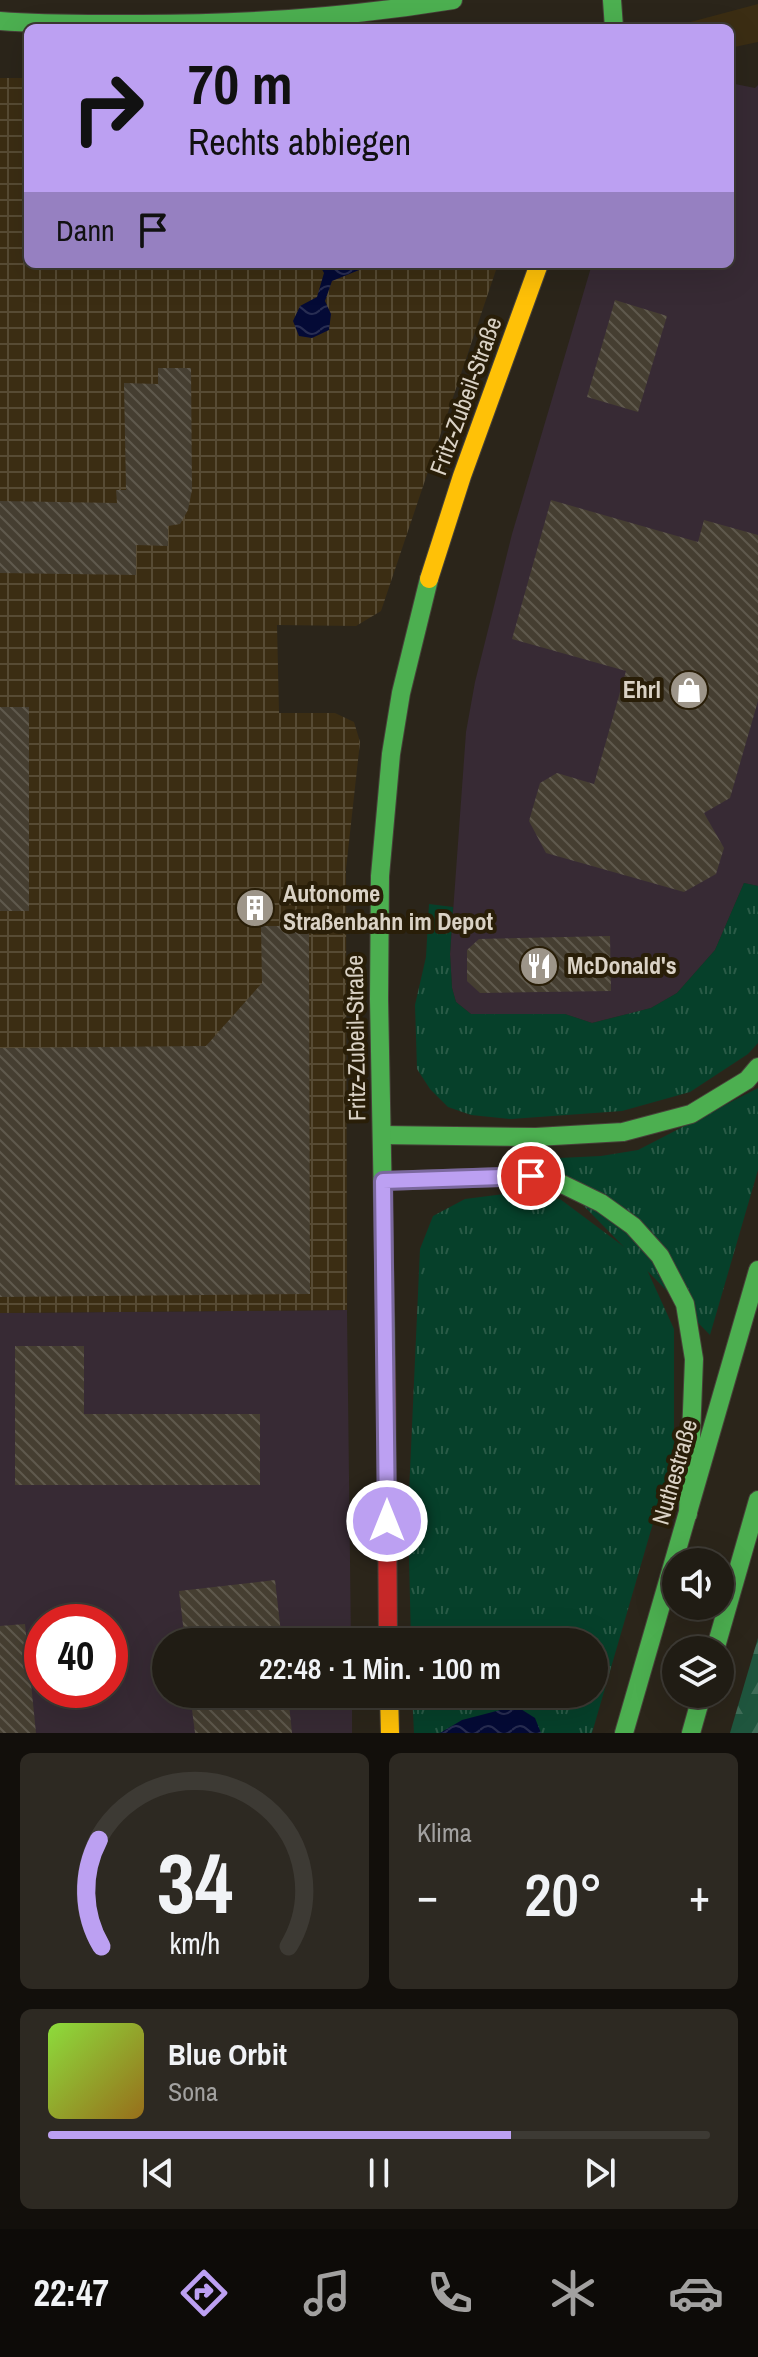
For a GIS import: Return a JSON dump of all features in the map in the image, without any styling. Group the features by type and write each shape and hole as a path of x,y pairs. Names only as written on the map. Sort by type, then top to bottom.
{"main road":[{"path":"112,24 299,19 453,0"},
{"path":"612,0 614,24"},
{"path":"0,21 34,24"},
{"name":"Fritz-Zubeil-Straße","path":"388,1628 379,871 388,774 401,692 435,560 538,268"},
{"path":"382,1135 536,1137 623,1132 691,1114 747,1080 758,1067"},
{"path":"383,1181 531,1176 564,1185 601,1203 633,1226 660,1256 685,1304 694,1359 688,1514"},
{"name":"Nuthestraße","path":"624,1733 758,1270"},
{"path":"719,1636 758,1500"},
{"path":"389,1708 390,1733"},
{"path":"691,1733 698,1708"}],"shaded area":[{"path":"758,4 758,42 734,47 734,24 683,24"},
{"path":"0,78 24,78 24,268 497,268 381,611 356,626 277,625 279,713 335,713 354,722 360,742 346,869 347,1310 0,1313"},
{"path":"734,84 755,88 758,85 758,886 744,883 715,950 677,993 651,1008 592,1023 565,1014 471,1014 456,1002 452,988 450,954 466,732 475,682 512,534 591,268 734,268"},
{"path":"347,1310 351,1628 152,1628 152,1708 352,1708 352,1733 0,1733 0,1313"}],"green space":[{"path":"744,883 758,886 758,1043 748,1054 690,1092 622,1111 511,1119 471,1115 448,1107 430,1089 417,1069 415,1005 426,957 429,904 453,907 450,954 452,988 456,1002 471,1014 565,1014 592,1023 651,1008 677,993 715,950"},
{"path":"758,1088 758,1170 710,1335 538,1159 601,1156 638,1150"},
{"path":"511,1193 560,1199 643,1261 674,1329 674,1451 608,1678 608,1628 411,1628 408,1515 420,1249 433,1216 465,1199"},
{"path":"758,1638 758,1733 730,1733"},
{"path":"413,1708 599,1708 592,1733 414,1733"}],"water":[{"path":"321,268 364,268 332,281 325,301 331,314 329,330 312,338 299,336 293,321 300,306 317,297 324,273"},
{"path":"519,1708 535,1718 541,1733 440,1733 462,1720"}],"building":[{"path":"615,300 667,316 638,412 587,397"},
{"path":"158,368 191,368 192,490 188,510 180,524 168,526 168,546 136,545 136,575 0,573 0,501 117,503 116,490 126,490 124,383 158,384"},
{"name":"Ehrl","path":"551,500 698,542 704,520 758,535 758,701 730,798 704,813 724,848 716,874 684,892 546,853 529,821 540,783 557,773 594,784 626,671 512,639"},
{"path":"0,707 29,707 29,911 0,911"},
{"name":"Autonome Straßenbahn im Depot","path":"243,894 267,894 266,923 243,922"},
{"path":"261,926 309,926 310,1294 0,1297 0,1048 206,1046 262,983"},
{"name":"McDonald's","path":"610,936 611,991 480,993 467,981 467,950 479,939"},
{"path":"15,1346 84,1346 84,1414 260,1414 260,1485 15,1485"},
{"path":"275,1580 280,1628 183,1628 179,1591"},
{"path":"24,1624 24,1708 33,1708 36,1733 0,1733 0,1626"},
{"path":"192,1708 289,1708 292,1733 195,1733"}],"traffic: fast":[{"path":"0,21 88,24 259,21 376,11 453,0"},
{"path":"612,0 614,24"},
{"path":"386,1361 379,999 380,876 391,754 401,693 429,579"},
{"path":"382,1135 536,1137 623,1132 691,1114 747,1080 758,1067"},
{"path":"383,1181 531,1176 564,1185 601,1203 633,1226 660,1256 685,1304 694,1359 688,1514"},
{"path":"624,1733 758,1270"},
{"path":"719,1636 758,1500"},
{"path":"691,1733 698,1708"}],"traffic: slow":[{"path":"429,579 462,476 538,268"},
{"path":"389,1708 390,1733"}],"traffic: jam":[{"path":"386,1361 388,1628"}],"place":[{"name":"Ehrl","path":"689,690"},
{"name":"Autonome Straßenbahn im Depot","path":"255,908"},
{"name":"McDonald's","path":"539,966"}],"route":[{"path":"387,1521 383,1181 531,1176"}]}
